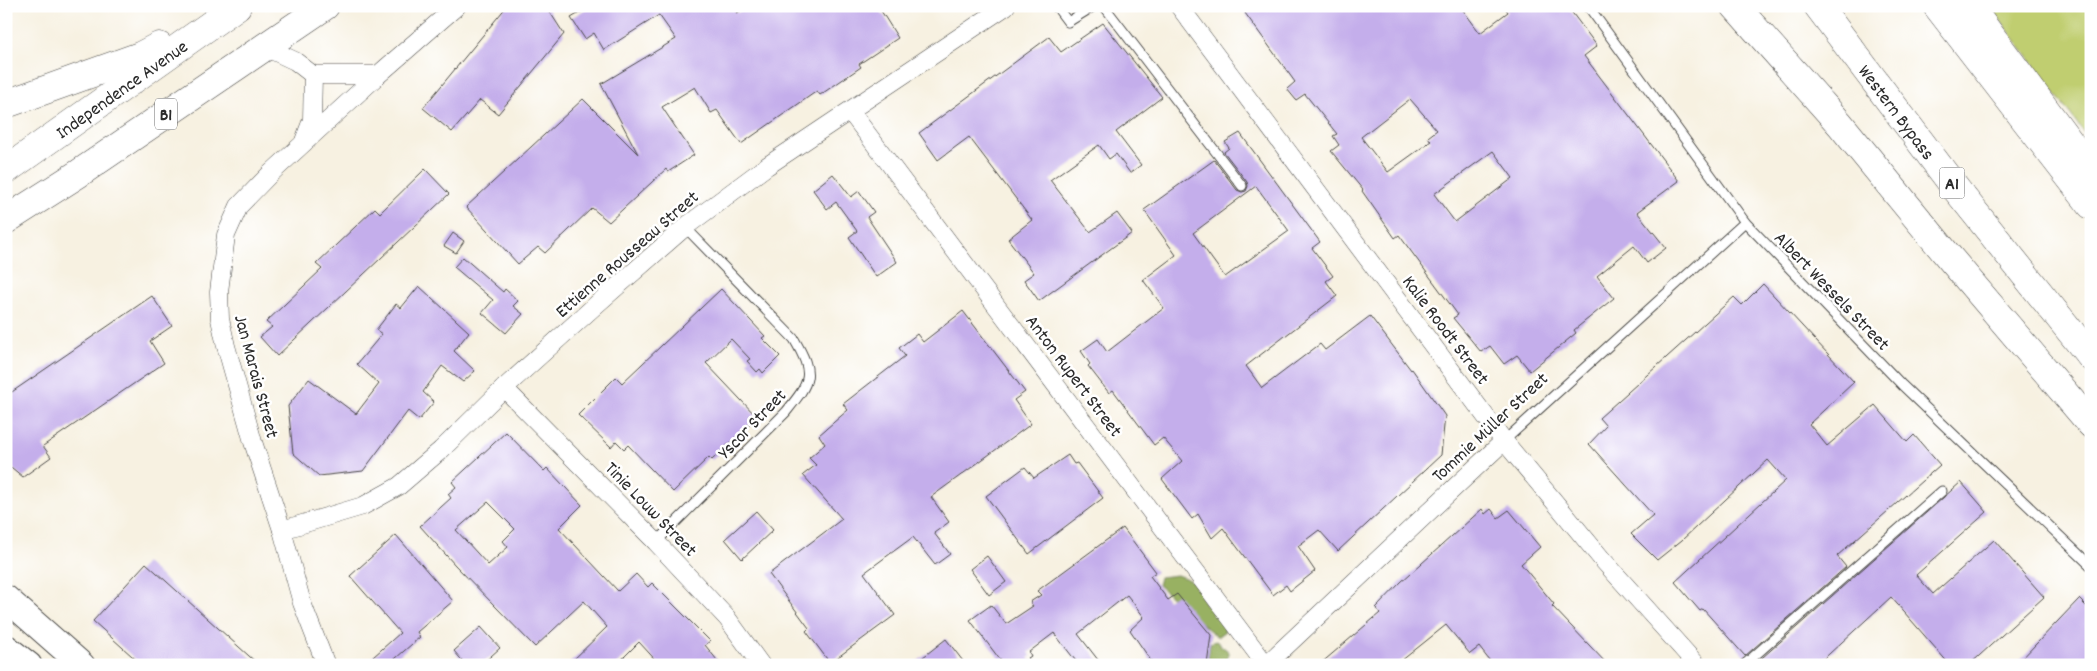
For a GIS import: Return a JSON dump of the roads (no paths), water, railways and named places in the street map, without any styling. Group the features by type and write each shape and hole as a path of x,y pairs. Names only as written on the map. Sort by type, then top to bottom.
{"main road":[{"name":"B1","path":"6,104 140,56 236,6"},
{"name":"Independence Avenue","path":"6,170 236,6"},
{"name":"B1","path":"6,220 78,174 325,6"},
{"path":"1735,6 1840,124 1949,257 2091,424"},
{"name":"Western Bypass","path":"1818,6 1956,189 2091,357"},
{"path":"1937,6 2091,205"},
{"path":"1969,6 2091,171"},
{"path":"6,235 78,174"},
{"path":"6,598 82,665"},
{"path":"6,647 29,665"}],"street":[{"name":"Jan Marais Street","path":"326,665 302,603 282,530 253,442 226,346 220,319 219,292 226,235 239,206 270,174 457,6"},
{"name":"Ettienne Rousseau Street","path":"282,530 363,506 399,486 441,450 504,388 685,227 767,166 1006,6"},
{"name":"Kalie Roodt Street","path":"1179,6 1504,441 1601,558 1697,665"},
{"path":"265,47 295,61 313,75 378,75"},
{"path":"303,144 312,120 313,75"},
{"name":"Anton Rupert Street","path":"850,111 1266,665"},
{"name":"Tinie Louw Street","path":"504,388 656,542 727,618 761,665"},
{"name":"Tommie Müller Street","path":"1266,665 1504,441"}],"lane":[{"path":"1056,6 1068,22 1094,6"},
{"path":"1104,6 1242,186"},
{"name":"Albert Wessels Street","path":"1588,6 1745,222 1902,385 2091,566"},
{"name":"Tommie Müller Street","path":"1504,441 1745,222"},
{"name":"Yscor Street","path":"656,542 786,412 803,391 808,376 806,359 794,339 685,227"},
{"path":"1744,665 1942,491"}]}
